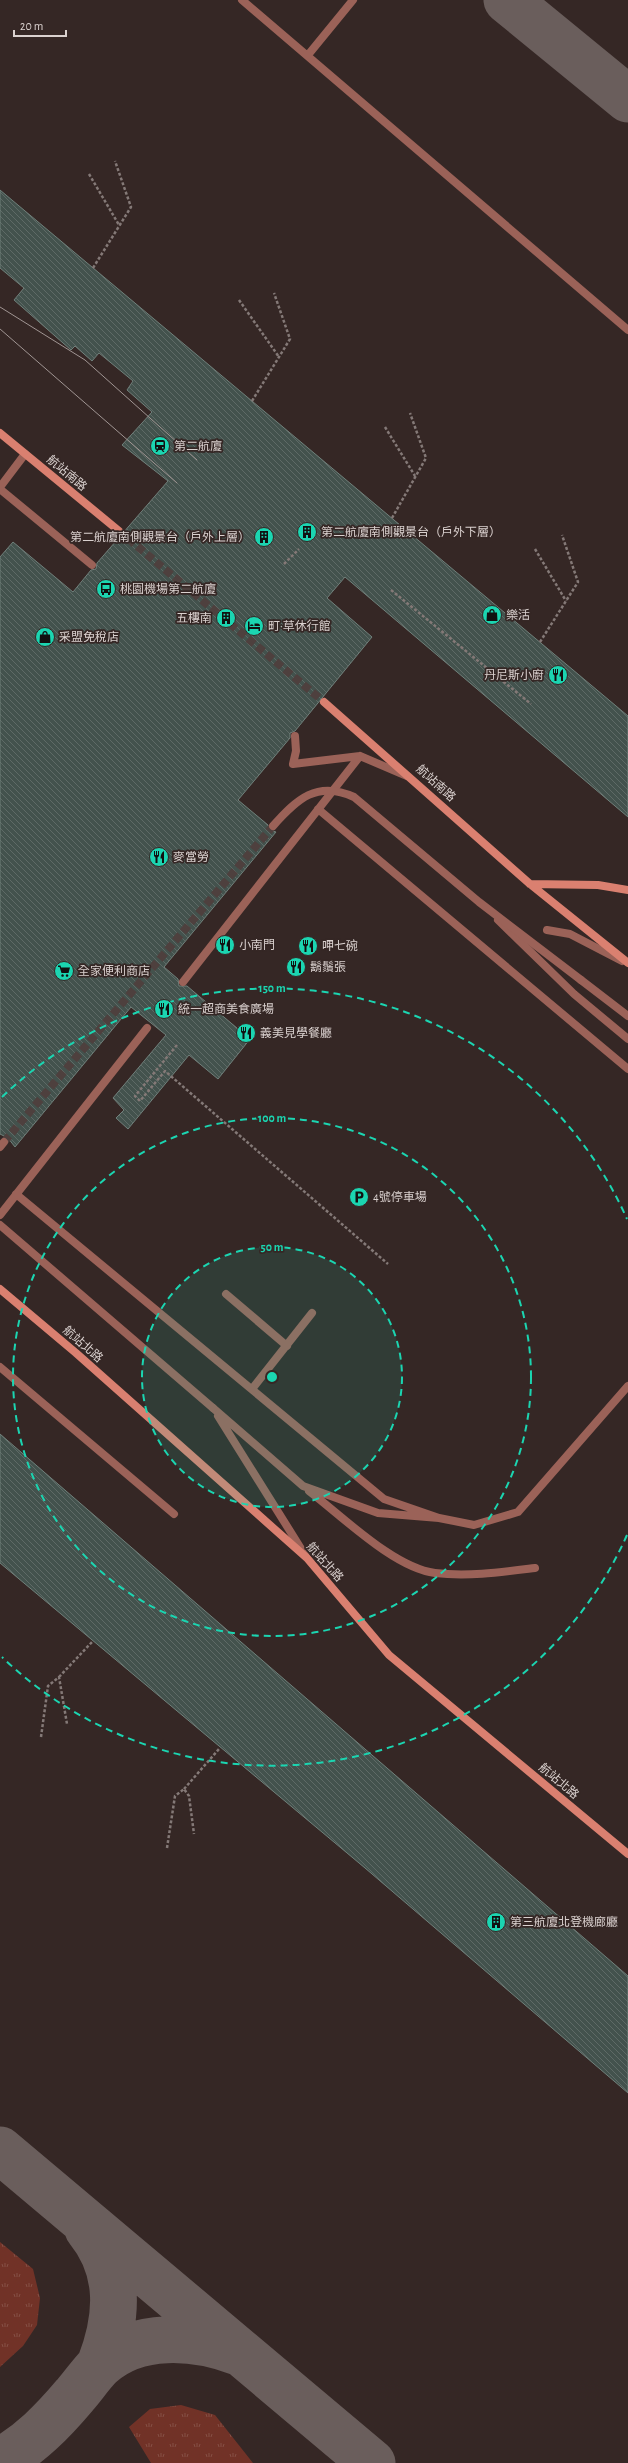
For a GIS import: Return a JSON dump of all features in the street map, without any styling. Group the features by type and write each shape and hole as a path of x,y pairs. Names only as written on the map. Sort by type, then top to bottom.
{"street":[{"path":"242,0 628,330"},
{"path":"308,55 353,0"},
{"name":"航站南路","path":"0,433 119,532"},
{"path":"26,454 0,488 92,565"},
{"name":"航站南路","path":"324,702 413,778 530,884 628,963"},
{"path":"295,736 296,751 293,764 360,756 413,778"},
{"path":"183,982 360,756"},
{"path":"273,826 292,804 308,795 325,790 343,792 354,797 479,902 628,1016"},
{"path":"318,809 628,1069"},
{"path":"530,884 598,885 628,890"},
{"path":"479,902 574,994 628,1039"},
{"path":"547,930 570,934 628,963"},
{"path":"0,1216 147,1028"},
{"path":"16,1194 384,1499 439,1518"},
{"path":"0,1224 303,1486 402,1563 434,1573 477,1574 535,1568"},
{"name":"航站北路","path":"0,1289 76,1353 307,1558 389,1655 628,1854"},
{"path":"226,1294 286,1346"},
{"path":"252,1389 312,1313"},
{"path":"0,1368 174,1514"},
{"path":"303,1486 378,1513 439,1518 474,1525 518,1512 628,1386"},
{"path":"213,1408 307,1558"}],"path":[{"path":"93,268 131,207 115,161"},
{"path":"89,174 119,225"},
{"path":"252,401 290,339 274,293"},
{"path":"239,300 279,357"},
{"path":"392,518 426,458 410,413"},
{"path":"385,427 416,476"},
{"path":"540,642 578,582 562,536"},
{"path":"284,564 299,549"},
{"path":"535,549 566,601"},
{"path":"391,590 531,704"},
{"path":"177,1045 134,1096 140,1101 165,1071 388,1264"},
{"path":"40,1737 48,1686 59,1677 92,1642"},
{"path":"59,1677 67,1724"},
{"path":"167,1848 175,1796 184,1789 220,1749"},
{"path":"184,1789 189,1796 194,1834"}],"green space":[{"path":"0,2242 33,2269 40,2298 37,2325 23,2346 0,2367"},
{"path":"181,2405 215,2415 253,2463 151,2463 129,2427 150,2409"}],"building":[{"path":"0,190 628,716 628,817 345,577 327,598 372,637 295,731 290,733 290,738 238,800 268,825 270,830 276,832 164,967 178,979 179,986 187,986 250,1039 218,1079 189,1055 128,1129 116,1118 124,1110 113,1098 166,1035 131,1007 15,1147 8,1138 0,1134 0,557 13,542 73,592 91,570 96,569 97,563 168,481 122,445 152,412 127,390 133,381 99,353 92,361 75,346 71,350 14,300 24,288 0,268"},
{"path":"0,1434 628,1976 628,2093 365,1868 0,1563"}],"taxiway":[{"path":"507,0 628,99"},
{"path":"0,2150 372,2463"},
{"path":"88,2229 99,2245 107,2261 114,2295 110,2330 100,2365"},
{"path":"0,2461 21,2448 50,2423 100,2365 115,2354 131,2346 149,2342 185,2340 204,2342 238,2352"}],"tunnel":[{"path":"119,531 324,702"},
{"path":"4,1142 273,826"}],"tram line":[{"path":"0,307 85,360 197,460"},
{"path":"0,329 177,483"}],"place":[{"name":"第二航廈","path":"160,446"},
{"name":"第二航廈南側觀景台（戶外下層）","path":"307,532"},
{"name":"第二航廈南側觀景台（戶外上層）","path":"264,537"},
{"name":"桃園機場第二航廈","path":"106,589"},
{"name":"樂活","path":"492,615"},
{"name":"五樓南","path":"226,618"},
{"name":"町·草休行館","path":"254,626"},
{"name":"采盟免稅店","path":"45,637"},
{"name":"丹尼斯小廚","path":"558,675"},
{"name":"麥當勞","path":"159,857"},
{"name":"小南門","path":"225,945"},
{"name":"呷七碗","path":"308,946"},
{"name":"鬍鬚張","path":"296,967"},
{"name":"全家便利商店","path":"64,971"},
{"name":"統一超商美食廣場","path":"164,1009"},
{"name":"義美見學餐廳","path":"246,1033"},
{"name":"4號停車場","path":"359,1197"},
{"name":"第三航廈北登機廊廳","path":"496,1922"}]}
